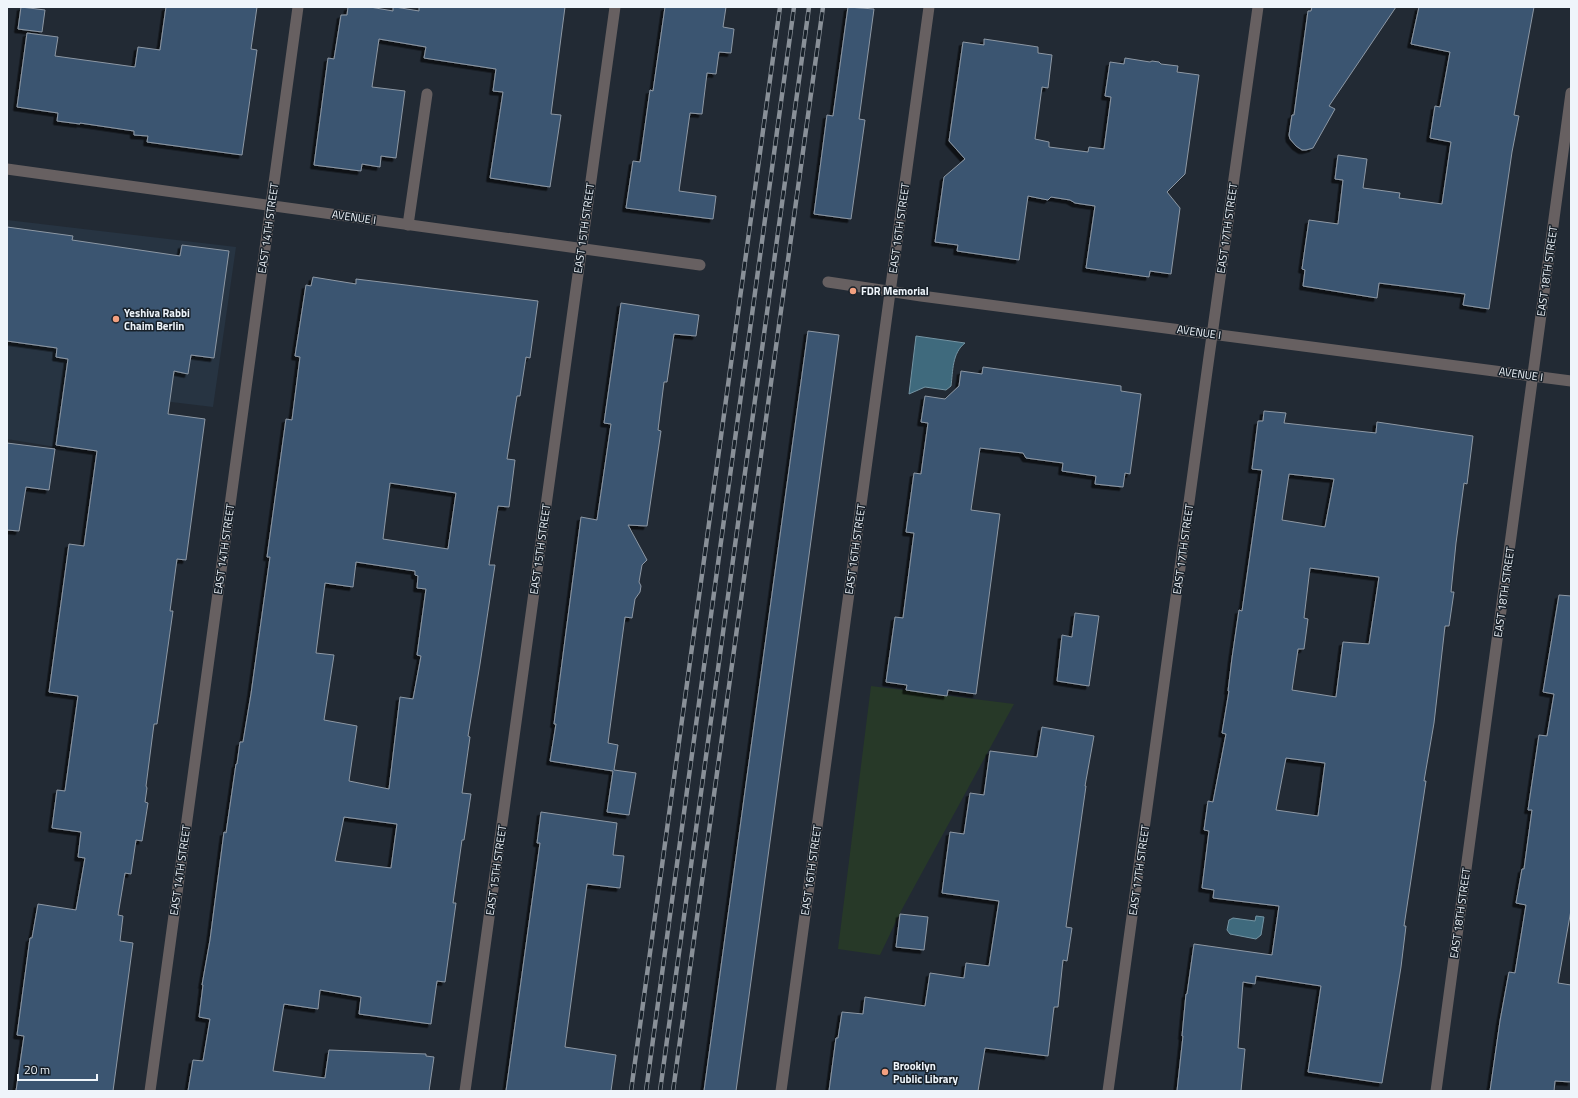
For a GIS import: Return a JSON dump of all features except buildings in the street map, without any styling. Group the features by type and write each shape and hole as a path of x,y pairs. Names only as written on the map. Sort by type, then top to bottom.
{"street":[{"name":"EAST 14TH STREET","path":"150,1091 298,7"},
{"name":"EAST 15TH STREET","path":"465,1091 615,7"},
{"name":"EAST 16TH STREET","path":"781,1091 929,7"},
{"name":"EAST 17TH STREET","path":"1108,1091 1258,7"},
{"name":"EAST 18TH STREET","path":"1436,1091 1571,93"},
{"path":"408,225 426,94"},
{"name":"AVENUE I","path":"7,169 700,265"},
{"name":"AVENUE I","path":"828,282 890,292 1571,381"}],"shaded area":[{"name":"Yeshiva Rabbi Chaim Berlin","path":"7,220 236,247 213,407 88,392 80,451 7,439"}],"green space":[{"path":"871,686 1014,704 901,911 880,955 838,949"}],"water":[{"path":"916,336 965,343 955,357 951,386 946,390 925,387 909,394"},
{"path":"1256,916 1264,917 1261,935 1256,939 1230,934 1227,930 1229,920 1233,918 1255,921"}],"railway":[{"path":"631,1091 780,7"},
{"path":"646,1091 794,7"},
{"path":"660,1091 809,7"},
{"path":"673,1091 823,7"}],"place":[{"name":"FDR Memorial","path":"853,291"},
{"name":"Yeshiva Rabbi Chaim Berlin","path":"116,319"},
{"name":"Brooklyn Public Library","path":"885,1072"}]}
